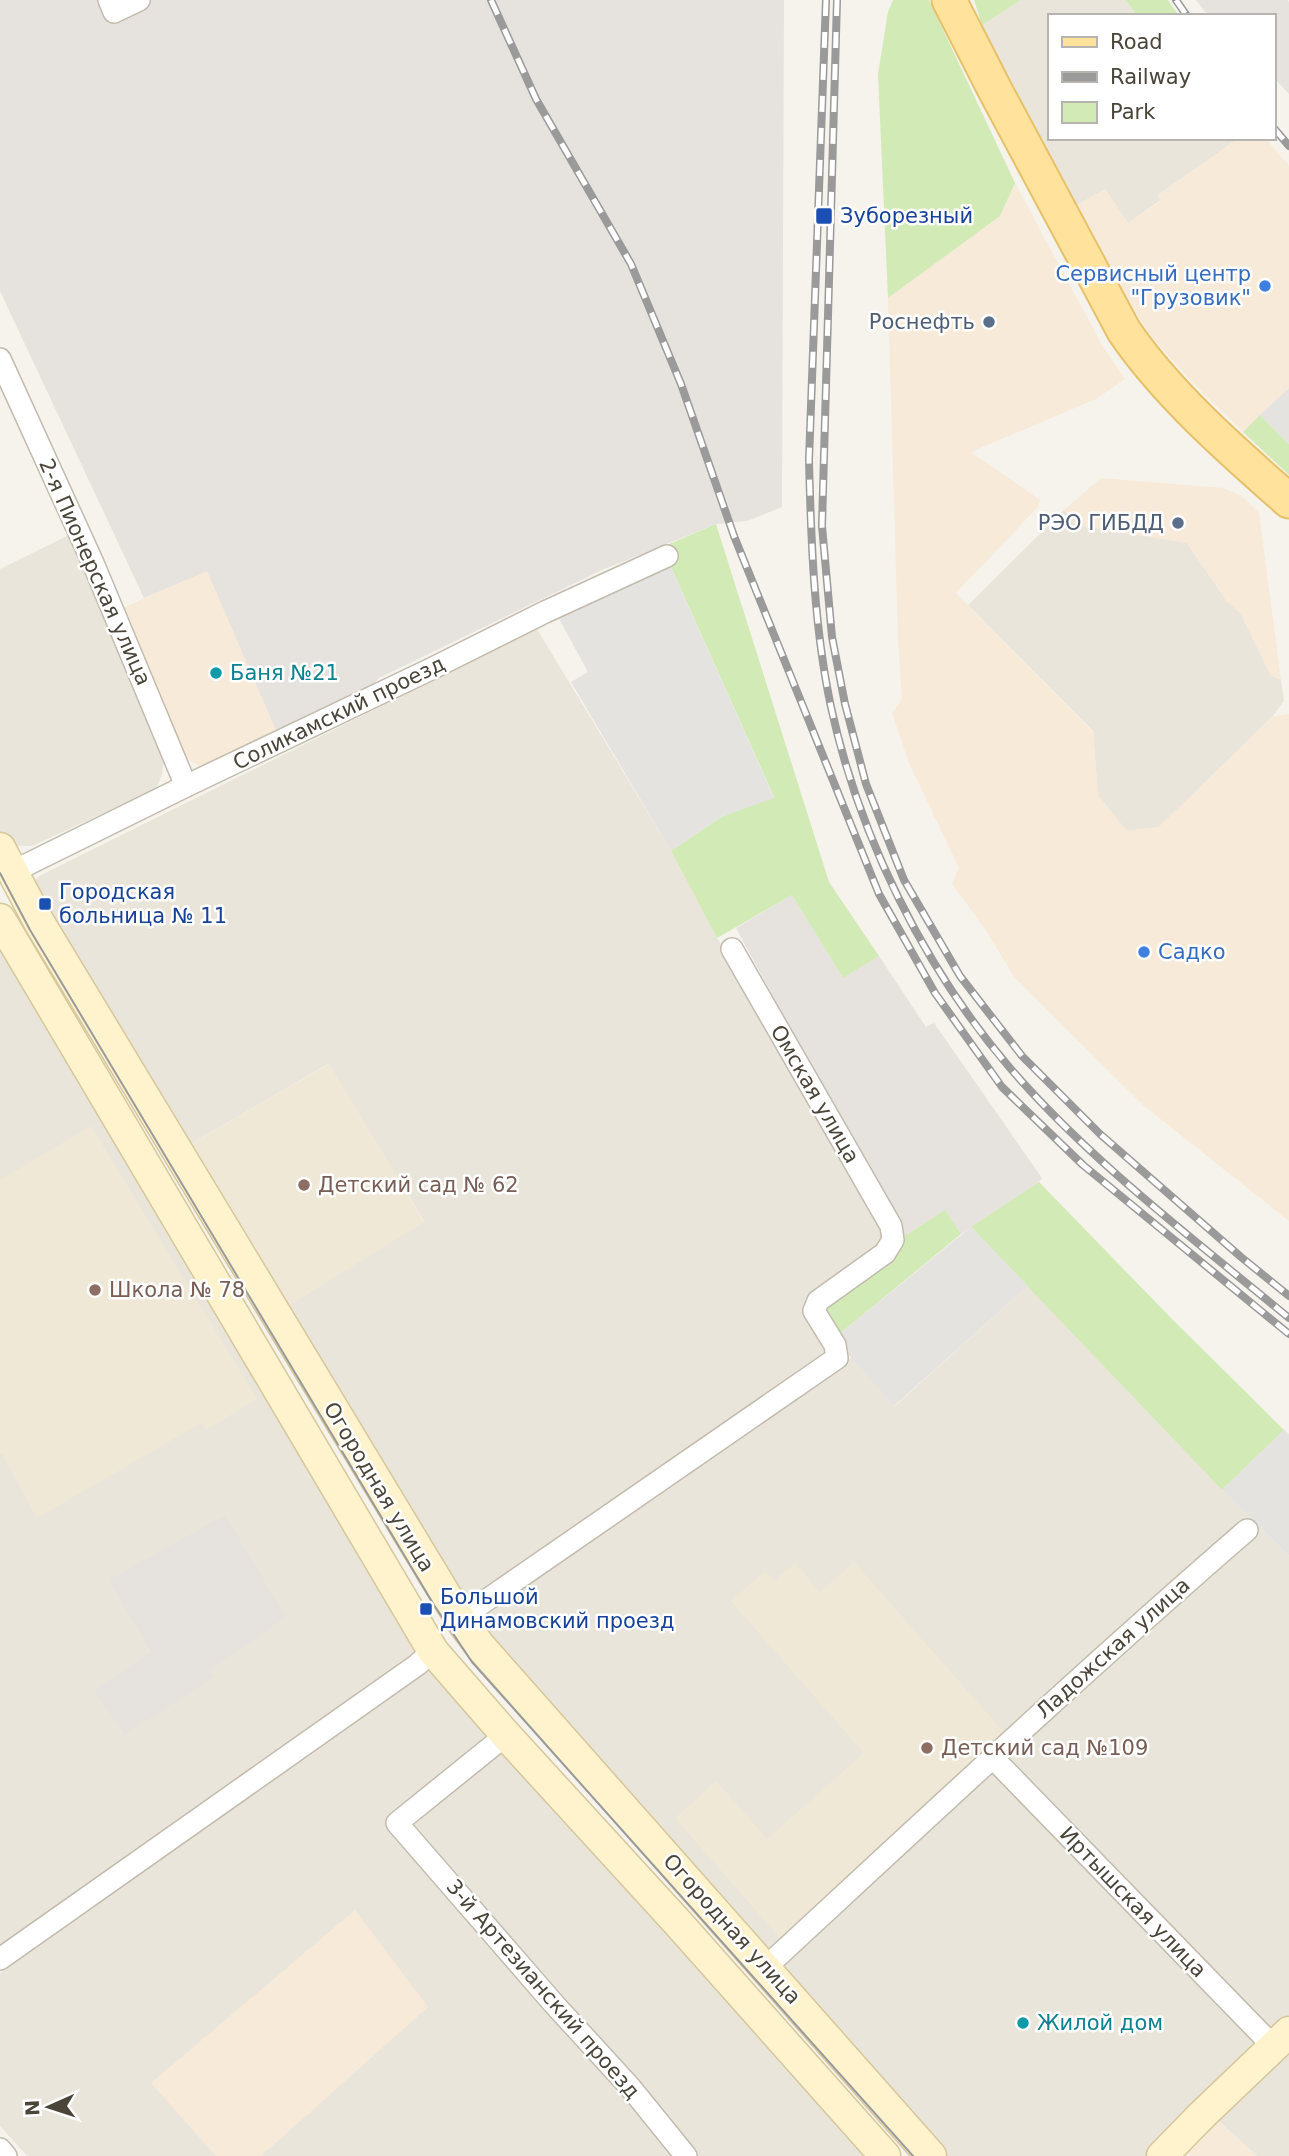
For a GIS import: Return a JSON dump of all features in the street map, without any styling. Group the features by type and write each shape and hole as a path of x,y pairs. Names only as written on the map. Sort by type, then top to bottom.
{"main road":[{"path":"949,0 1107,302 1131,342 1209,428 1289,500"}],"street":[{"path":"109,0 114,12 139,0"},
{"name":"2-я Пионерская улица","path":"0,359 104,586 186,786"},
{"name":"Соликамский проезд","path":"6,860 186,786 545,612 667,556"},
{"name":"Огородная улица","path":"6,860 60,957 462,1622 480,1646 931,2156"},
{"name":"Огородная улица","path":"0,919 433,1651 885,2156"},
{"name":"Омская улица","path":"462,1622 481,1604 837,1358 835,1345 814,1311 815,1305 886,1253 893,1240 891,1226 732,949"},
{"name":"Ладожская улица","path":"766,1967 992,1757 1247,1530"},
{"path":"0,1959 417,1665 433,1651"},
{"name":"3-й Артезианский проезд","path":"506,1735 397,1823 554,2004 631,2087 686,2156"},
{"name":"Иртышская улица","path":"992,1757 1282,2040"},
{"path":"1162,2156 1282,2040"},
{"path":"0,2149 6,2156"}],"shaded area":[{"path":"0,0 784,0 782,507 747,521 716,524 602,570 379,678 365,693 278,735 207,571 144,598 0,291"},
{"path":"1021,0 1126,0 1136,14 1048,14 1048,140 1236,140 1158,195 1161,200 1128,223 1105,189 1076,206 982,25"},
{"path":"1196,0 1287,0 1289,94 1275,79 1275,14 1206,14"},
{"path":"1236,140 1267,140 1289,166 1289,388 1243,432 1154,340 1076,206 1105,189 1128,223 1161,201 1158,195"},
{"path":"1015,183 1102,345 1125,379 1096,399 971,452 1040,500 1038,507 956,593 1093,732 1098,795 1127,831 1159,827 1273,716 1289,714 1289,1221 1143,1105 1015,978 983,926 952,884 959,868 909,763 892,713 902,698 888,298 1000,216"},
{"path":"1289,388 1289,444 1260,415"},
{"path":"1101,478 1223,488 1242,496 1259,513 1281,680 1271,676 1241,614 1226,600 1187,543 1082,526 1064,510"},
{"path":"1064,510 1083,526 1187,543 1226,600 1241,614 1271,675 1281,680 1284,701 1273,716 1159,827 1127,831 1118,821 1098,795 1093,731 968,605"},
{"path":"69,535 164,758 162,775 156,789 32,846 15,846 0,832 0,569"},
{"path":"669,563 774,798 721,817 671,851 571,682 588,672 558,617"},
{"path":"207,570 278,735 205,768 190,761 183,750 123,608"},
{"path":"537,629 671,851 717,938 884,1227 886,1240 826,1341 825,1352 470,1600 455,1598 281,1310 424,1221 328,1064 184,1148 33,891 34,881 41,875"},
{"path":"792,895 843,978 879,956 926,1027 934,1023 1042,1178 961,1234 945,1210 898,1240 897,1226 736,928"},
{"path":"0,937 417,1652 0,1949"},
{"name":"Детский сад № 62","path":"329,1064 424,1222 281,1310 184,1148"},
{"name":"Школа № 78","path":"91,1126 257,1399 206,1430 201,1423 37,1518 0,1454 0,1180"},
{"path":"971,1227 1028,1286 894,1406 851,1358 837,1336"},
{"path":"1028,1286 1222,1490 1289,1556 1289,2017 1149,2156 942,2156 488,1642 483,1626 488,1609 851,1358 895,1406"},
{"path":"1284,1430 1289,1434 1289,1556 1222,1490"},
{"path":"225,1515 286,1617 209,1670 213,1677 125,1735 94,1690 151,1652 109,1580"},
{"name":"Детский сад №109","path":"854,1562 1008,1737 780,1938 675,1818 716,1781 767,1839 864,1753 731,1601 765,1571 774,1581 795,1563 820,1592"},
{"path":"427,1669 435,1673 866,2156 27,2156 0,2126 0,1973"},
{"path":"355,1910 428,2007 261,2156 216,2156 151,2083"},
{"path":"1289,2044 1289,2156 1257,2156 1214,2117"},
{"path":"1214,2117 1257,2156 1191,2156 1186,2151"}],"green space":[{"path":"893,0 929,0 1015,183 1000,216 888,298 878,74 888,12"},
{"path":"974,0 1021,0 982,25"},
{"path":"1126,0 1168,0 1178,14 1136,14"},
{"path":"1260,415 1289,444 1289,475 1243,432"},
{"path":"716,524 829,882 879,956 843,978 792,895 717,938 671,851 721,817 774,797 662,547"},
{"path":"1039,1182 1284,1430 1222,1490 971,1227"},
{"path":"945,1210 961,1234 837,1336 822,1312 898,1240"}],"tram line":[{"path":"0,873 30,930 434,1605 472,1662 913,2156"}],"railway":[{"path":"491,0 536,99 631,264 681,384 734,536 879,894 935,993 1002,1087 1083,1165 1289,1334"},
{"path":"826,0 809,460 811,522 814,584 825,677 843,755 859,804 877,852 923,944 950,988 1010,1068 1041,1102 1109,1167 1289,1318"},
{"path":"837,0 822,526 832,637 845,704 866,784 904,880 960,976 1022,1056 1100,1134 1289,1296"},
{"path":"1176,0 1186,14"},
{"path":"1275,129 1289,146"}],"place":[{"name":"Зуборезный","path":"824,216"},
{"name":"Сервисный центр \"Грузовик\"","path":"1265,286"},
{"name":"Роснефть","path":"989,322"},
{"name":"РЭО ГИБДД","path":"1178,523"},
{"name":"Баня №21","path":"216,673"},
{"name":"Городская больница № 11","path":"45,904"},
{"name":"Садко","path":"1144,952"},
{"name":"Детский сад № 62","path":"304,1185"},
{"name":"Школа № 78","path":"95,1290"},
{"name":"Большой Динамовский проезд","path":"426,1609"},
{"name":"Детский сад №109","path":"927,1748"},
{"name":"Жилой дом","path":"1023,2023"}]}
